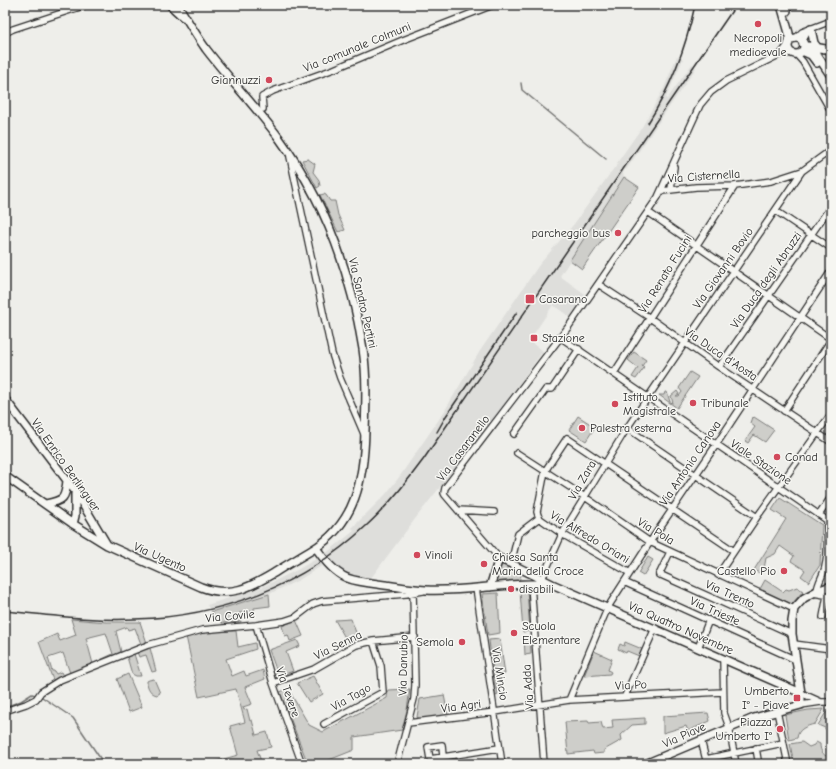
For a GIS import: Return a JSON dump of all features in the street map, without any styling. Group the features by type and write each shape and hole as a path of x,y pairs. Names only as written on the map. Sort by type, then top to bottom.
{"street":[{"path":"5,33 86,5"},
{"name":"Via Sandro Pertini","path":"170,5 189,22"},
{"name":"Via Sandro Pertini","path":"178,5 207,49 260,113 305,177 327,220 344,265 350,287 363,351 366,388 365,437 360,481 352,506 338,528 316,548"},
{"name":"Via comunale Colmuni","path":"263,109 262,97 273,91 334,69 493,5"},
{"path":"781,5 789,33 831,111"},
{"path":"785,16 788,10 787,5"},
{"path":"662,190 700,105 711,92 726,81 797,46 802,32 831,22"},
{"path":"811,29 821,68 829,74"},
{"path":"781,54 797,46 816,53 831,50"},
{"name":"Via Cisternella","path":"552,348 569,326 662,190 696,186 735,186 771,180 802,171 831,150"},
{"path":"288,151 332,354 336,368 365,437"},
{"path":"671,189 675,161"},
{"name":"Via Giovanni Bovio","path":"648,397 802,171"},
{"name":"Via Renato Fucini","path":"614,373 735,186"},
{"name":"Via Duca degli Abruzzi","path":"719,367 831,206"},
{"path":"776,211 831,248"},
{"path":"648,212 831,340 784,411"},
{"name":"Via Antonio Canova","path":"569,700 608,607 831,271"},
{"name":"Via Duca d'Aosta","path":"598,284 650,318 684,344 831,442"},
{"name":"Viale Stazione","path":"560,337 829,522"},
{"name":"Via Casaranello","path":"499,558 445,495 444,490 552,348"},
{"path":"514,434 546,389 552,389 579,349"},
{"name":"Via Zara","path":"542,579 562,534 604,464 648,397"},
{"name":"Via Enrico Berlinguer","path":"5,399 75,491 107,545"},
{"path":"719,575 757,517 831,414"},
{"path":"627,428 757,517"},
{"path":"511,564 518,534 539,518 537,512 545,471 567,438 604,464 673,508 734,551"},
{"name":"Via Pola","path":"517,453 585,497 650,542 794,610"},
{"name":"Via Ugento","path":"5,476 73,524 107,545 208,589 223,592 238,591 252,586 316,548"},
{"path":"46,504 59,501 65,494 67,481"},
{"path":"73,524 75,491"},
{"path":"818,515 831,497"},
{"path":"458,510 494,512"},
{"name":"Via Alfredo Oriani","path":"539,518 562,534 630,574"},
{"path":"815,592 825,568 828,548 829,522"},
{"path":"316,548 331,567 348,579 413,591"},
{"name":"Via Trento","path":"670,552 659,574 792,634"},
{"path":"490,587 499,558"},
{"name":"Via Quattro Novembre","path":"499,558 552,584 608,607 802,693"},
{"path":"522,584 526,571"},
{"name":"Via Trieste","path":"624,582 796,660"},
{"name":"Via Quattro Novembre","path":"522,584 552,584"},
{"name":"Via Covile","path":"5,711 36,699 41,692 60,680 148,645 202,630 284,621 296,617 313,604 322,601 413,591 522,584"},
{"name":"Via Adda","path":"532,584 544,764"},
{"path":"801,705 802,693 792,634 794,610 804,598 831,586"},
{"name":"Via Mincio","path":"476,588 502,764"},
{"name":"Via Danubio","path":"397,764 414,700 416,685 413,591"},
{"path":"815,592 829,596 823,617"},
{"path":"698,648 709,620"},
{"name":"Via Tevere","path":"256,625 273,683 302,764"},
{"path":"625,696 655,628"},
{"name":"Via Senna","path":"273,683 314,669 356,645 373,641 415,637"},
{"name":"Via Tago","path":"324,724 383,692 381,666 373,641"},
{"path":"794,644 831,649"},
{"path":"723,659 722,692 724,713 729,727 736,764"},
{"name":"Via Po","path":"540,704 569,700 625,696 722,692"},
{"path":"802,693 821,702"},
{"path":"788,764 777,711 801,705 831,702"},
{"name":"Via Agri","path":"408,723 495,712 540,704"},
{"name":"Via Piave","path":"645,764 729,727 777,711"},
{"path":"701,740 706,761 734,752 784,743"},
{"path":"444,757 499,748"},
{"path":"756,748 758,760"}],"shaded area":[{"path":"677,56 683,59 666,98 667,99 692,64 696,68 626,170 625,169 623,173 624,177 560,276 585,294 570,317 553,305 529,341 543,351 495,417 371,578 356,577 341,572 325,554 354,531 352,528 386,494 400,476 444,412 480,351 539,265 574,224 618,164 617,163 642,127 664,88"},
{"path":"308,159 315,164 313,172 319,180 320,186 317,188 302,160"},
{"path":"624,177 639,187 582,269 570,260"},
{"path":"324,194 330,201 335,201 338,215 345,230 338,232 320,195"},
{"path":"634,352 646,360 642,366 644,368 636,379 632,377 638,368 628,360"},
{"path":"690,372 698,377 677,408 659,395 664,395 665,392 667,392 670,402 673,403 671,396 677,391 679,394 676,396 679,396 682,392 679,388"},
{"name":"Palestra esterna","path":"578,416 595,427 586,441 569,430"},
{"path":"752,417 774,430 765,442 754,435 748,443 745,441 755,427 750,423"},
{"path":"780,498 822,525 820,565 809,582 801,576 805,570 791,561 794,556 780,546 775,554 766,558 764,569 761,574 754,570 786,519 772,510"},
{"path":"648,557 653,560 643,576 638,573"},
{"path":"318,558 323,565 299,580 269,594 211,612 207,605 260,588"},
{"path":"503,565 522,573 519,581 495,582 500,566"},
{"path":"765,580 783,592 786,589 789,590 797,587 803,591 792,604 760,589"},
{"path":"527,590 530,631 523,632 520,591"},
{"path":"498,593 500,633 488,635 482,594"},
{"path":"269,594 270,606 254,608 254,611 239,613 241,622 222,623 211,612"},
{"path":"71,619 106,622 140,622 147,643 141,644 135,628 128,630 127,627 116,631 121,652 99,662 98,661 113,654 106,633 86,638 93,664 70,673 63,653 48,658 52,671 56,674 61,672 63,676 53,680 39,642 57,634 60,641 76,635"},
{"path":"351,619 358,638 348,643 335,620"},
{"path":"296,620 303,636 290,641 288,635 285,636 282,626"},
{"path":"212,631 236,631 238,647 255,643 256,649 226,659 232,676 244,671 246,676 263,670 265,679 245,687 252,704 243,707 244,710 247,709 256,735 267,732 271,747 257,750 262,764 206,764 238,755 230,726 245,722 236,689 199,697 186,636"},
{"path":"530,636 531,654 525,655 524,637"},
{"path":"500,639 505,674 496,675 498,695 496,696 489,640"},
{"path":"297,640 300,646 286,652 293,671 275,678 273,673 277,672 269,650"},
{"path":"625,642 642,649 639,656 627,651 626,653 618,649 620,644 624,646"},
{"path":"150,648 156,671 152,672 146,655 139,657 137,652"},
{"path":"594,651 612,659 608,670 611,672 610,674 584,676"},
{"path":"134,654 141,676 132,674 127,657"},
{"path":"128,674 142,707 129,712 117,679"},
{"path":"313,676 323,694 309,702 297,683"},
{"path":"154,679 160,693 157,695 151,692 147,684 147,681"},
{"path":"288,689 309,725 323,732 387,698 388,690 410,689 402,730 354,737 354,750 319,764 308,764 280,692"},
{"path":"444,695 448,715 420,719 417,717 420,699"},
{"path":"824,709 815,724 803,728 799,732 797,738 789,740 785,715 808,710"},
{"path":"830,710 831,738 825,728 818,725 825,714"},
{"path":"708,713 710,721 688,731 686,726 663,733 663,716"},
{"path":"645,718 645,724 632,725 621,735 622,740 604,750 604,753 594,754 593,751 568,754 565,722 601,722 603,729 613,728 612,720"},
{"path":"802,742 809,747 814,745 816,742 820,744 823,753 831,758 831,763 794,764 790,744"}],"waterway":[{"path":"521,83 522,90 606,159"},
{"path":"5,707 21,701 32,694 42,697 73,718 104,764"}],"railway":[{"path":"648,123 664,95 677,66 695,5"},
{"path":"5,611 103,619 167,617 198,612 259,594 288,581 316,565 342,547 382,510 423,460 736,5"},
{"path":"437,432 446,416 517,312"}],"place":[{"name":"Necropoli medioevale","path":"758,24"},
{"name":"Giannuzzi","path":"269,80"},
{"name":"parcheggio bus","path":"618,233"},
{"name":"Casarano","path":"530,299"},
{"name":"Stazione","path":"534,338"},
{"name":"Tribunale","path":"693,403"},
{"name":"Istituto Magistrale","path":"615,404"},
{"name":"Palestra esterna","path":"582,428"},
{"name":"Conad","path":"777,457"},
{"name":"Vinoli","path":"417,555"},
{"name":"Chiesa Santa Maria della Croce","path":"484,564"},
{"name":"Castello Pio","path":"784,571"},
{"name":"disabili","path":"511,589"},
{"name":"Scuola Elementare","path":"514,633"},
{"name":"Semola","path":"462,642"},
{"name":"Umberto I° - Piave","path":"797,698"},
{"name":"Piazza Umberto I°","path":"780,729"}]}
